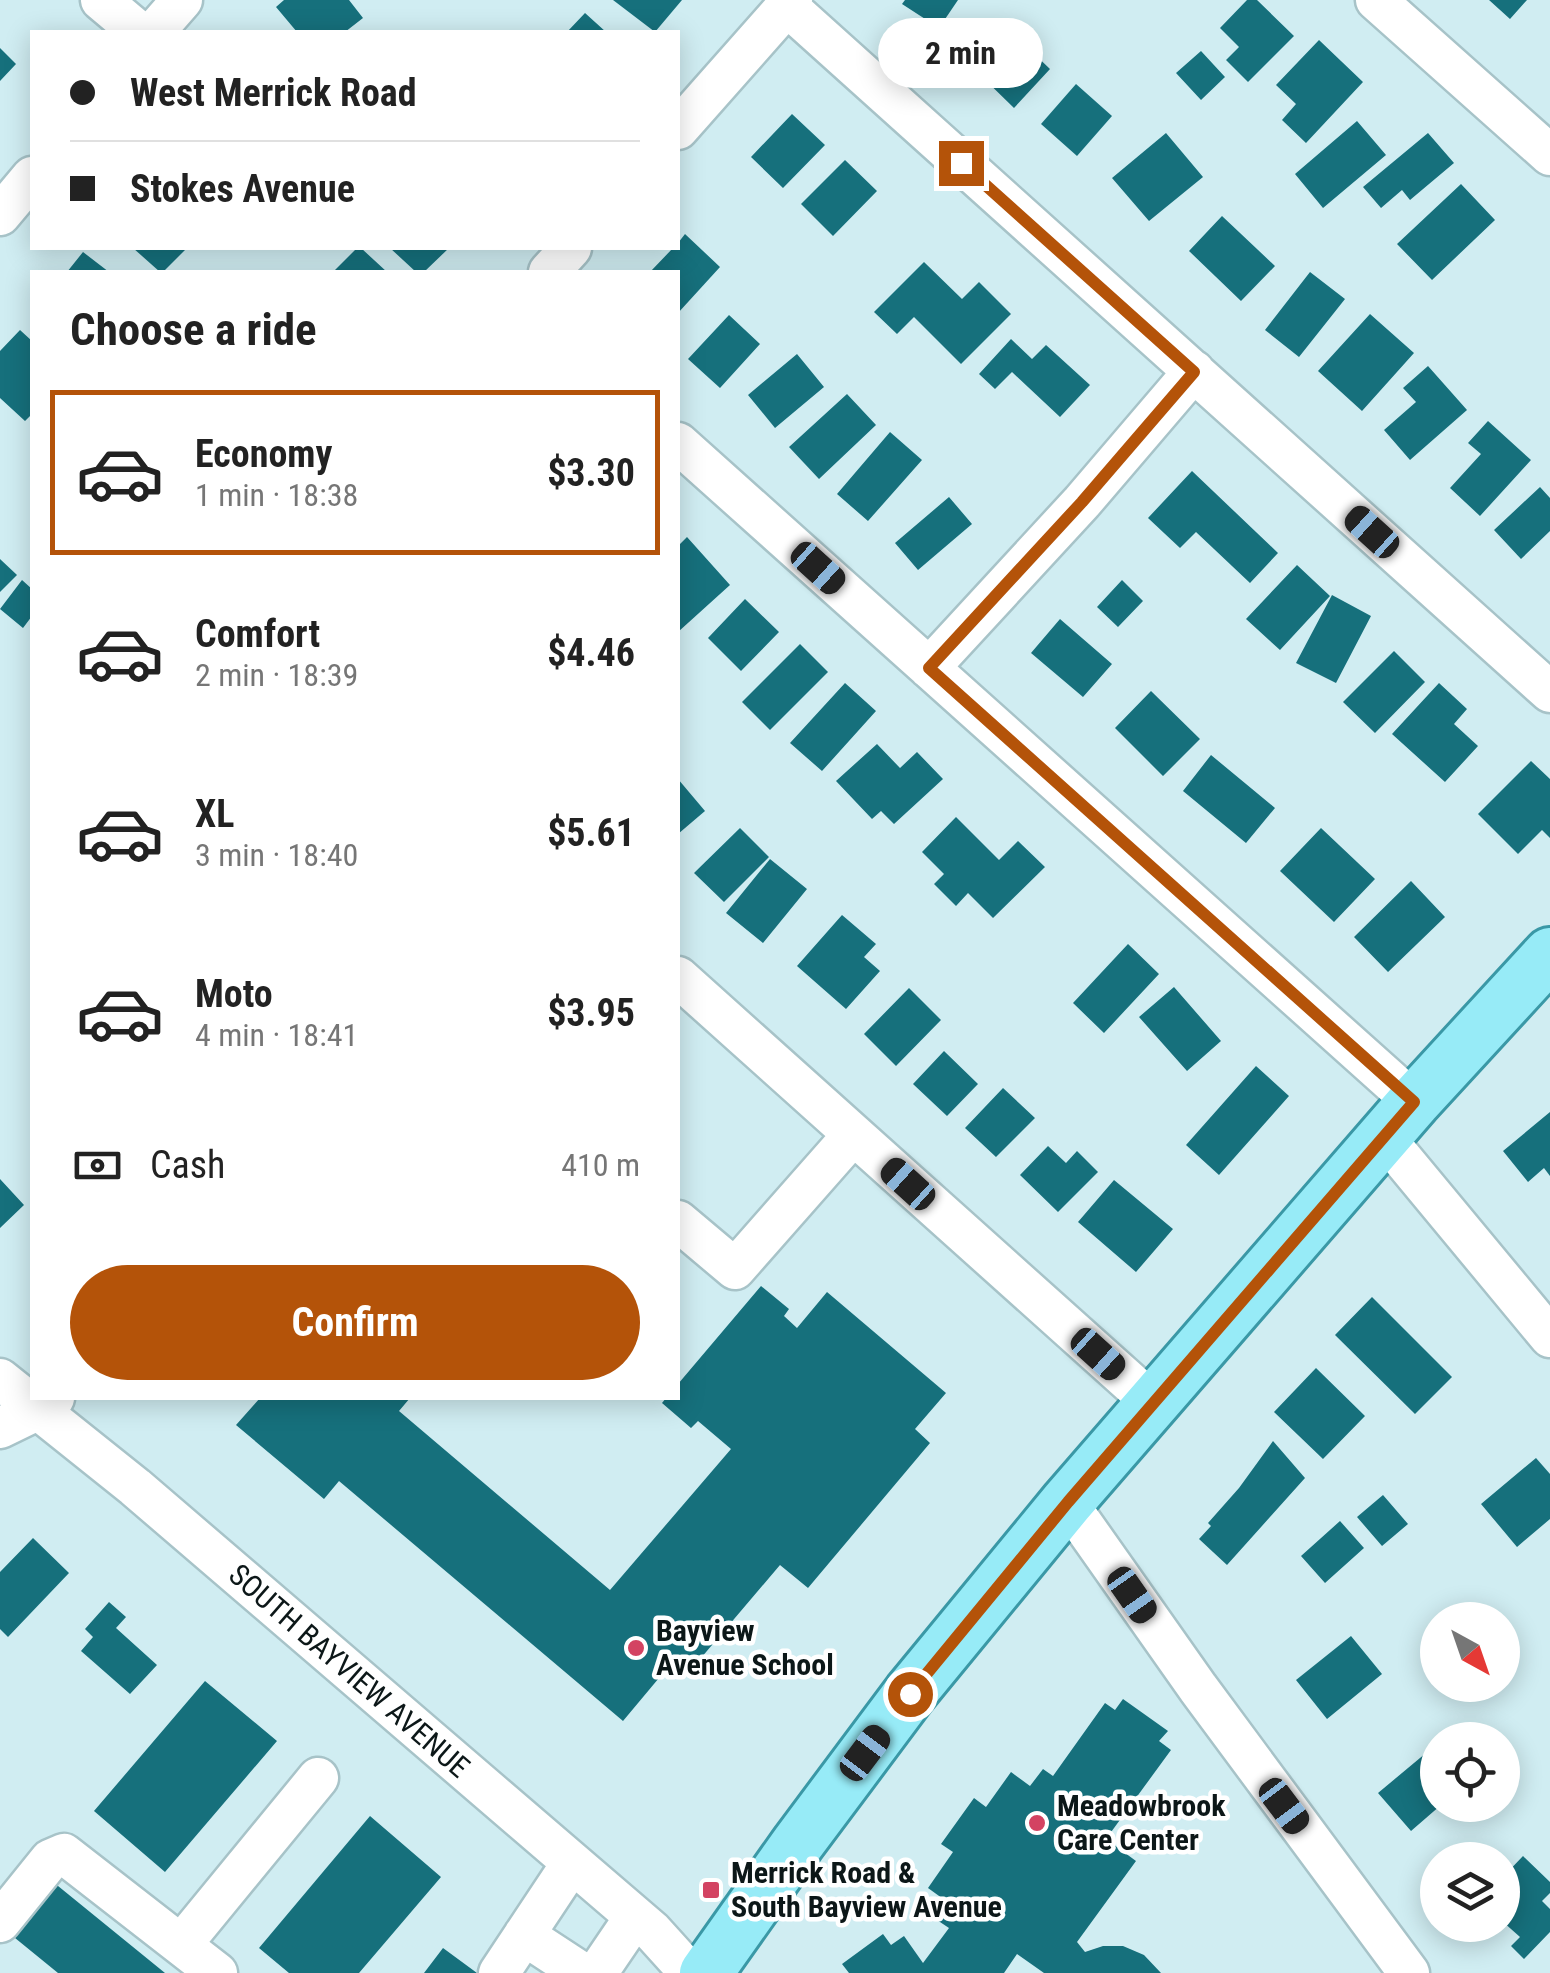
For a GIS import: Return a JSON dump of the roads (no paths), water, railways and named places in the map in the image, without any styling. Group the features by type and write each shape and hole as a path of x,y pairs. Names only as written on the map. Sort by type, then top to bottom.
{"main road":[{"path":"706,1973 910,1694 1068,1502 1550,954"}],"street":[{"path":"101,0 137,30"},
{"path":"156,30 182,0"},
{"path":"1376,0 1550,155"},
{"path":"680,126 789,3 1550,692"},
{"path":"0,215 30,179"},
{"path":"551,270 570,250"},
{"path":"929,668 1082,502 1194,372"},
{"path":"680,445 929,668 1400,1120 1550,1337"},
{"path":"680,979 1153,1404"},
{"path":"680,1224 735,1269 853,1135"},
{"name":"SOUTH BAYVIEW AVENUE","path":"0,1379 30,1396"},
{"path":"0,1428 45,1404"},
{"name":"SOUTH BAYVIEW AVENUE","path":"45,1404 135,1488 652,1930 690,1973"},
{"path":"1068,1502 1198,1688 1409,1973"},
{"path":"181,1944 318,1778"},
{"path":"0,1922 50,1860 64,1854 216,1973"},
{"path":"499,1973 572,1863"},
{"path":"524,1935 577,1971 634,1917"}],"place":[{"name":"Bayview Avenue School","path":"636,1648"},
{"name":"Meadowbrook Care Center","path":"1037,1823"},
{"name":"Merrick Road & South Bayview Avenue","path":"711,1890"}]}
